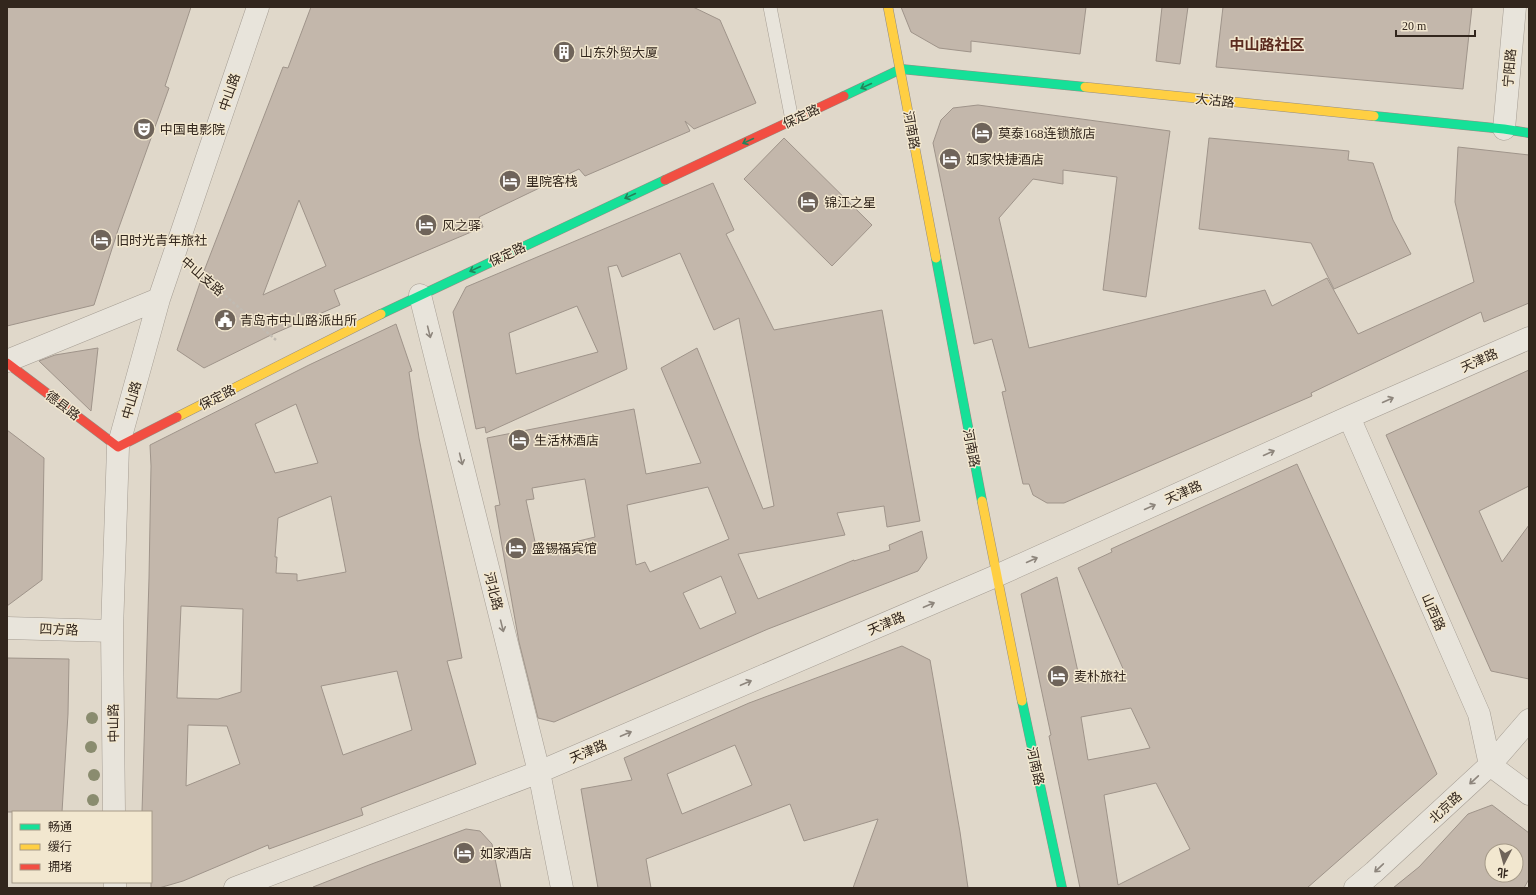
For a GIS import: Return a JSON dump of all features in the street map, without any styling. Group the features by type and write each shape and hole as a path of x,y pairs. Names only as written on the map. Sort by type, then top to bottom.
{"street":[{"name":"中山路","path":"114,811 112,631 118,447 159,299 258,7"},
{"name":"河南路","path":"888,7 996,576 1062,888"},
{"name":"宁阳路","path":"1504,129 1515,7"},
{"name":"保定路","path":"118,447 420,295 901,70"},
{"name":"大沽路","path":"901,70 1504,129 1529,133"},
{"name":"河北路","path":"420,295 539,772 562,888"},
{"path":"7,362 159,299"},
{"name":"天津路","path":"235,888 539,772 996,576 1349,417 1529,338"},
{"name":"德县路","path":"7,362 118,447"},
{"name":"山西路","path":"1349,417 1478,714 1490,765"},
{"name":"四方路","path":"7,628 112,631"},
{"name":"北京路","path":"1355,888 1490,765 1529,720"},
{"path":"1490,765 1529,794"}],"lane":[{"path":"770,7 792,120"}],"path":[{"name":"中山支路","path":"175,252 267,332"}],"building":[{"path":"7,7 191,7 165,86 169,88 118,230 94,305 7,326"},
{"path":"311,7 693,7 720,20 756,103 694,129 685,121 690,131 585,176 579,169 479,217 483,227 334,290 340,305 273,334 204,368 177,350 204,271 283,67 288,68","holes":["299,200 326,266 263,295"]},
{"path":"901,7 1086,7 1080,54 971,41 971,52 939,48 911,32"},
{"path":"1162,7 1188,7 1180,64 1156,61"},
{"path":"1223,7 1472,7 1463,89 1216,67"},
{"path":"978,105 1170,131 1146,297 1103,290 1117,177 1063,170 1063,184 1033,179 999,218 1029,348 1265,290 1272,306 1327,278 1358,334 1474,282 1455,202 1458,147 1529,155 1529,303 1484,322 1481,312 1311,393 1312,396 1064,503 1047,503 1033,495 1029,484 1023,484 1002,392 1006,391 992,339 974,344 933,143 941,120 953,108"},
{"name":"锦江之星","path":"784,138 872,225 832,266 744,179"},
{"path":"1209,138 1349,151 1348,160 1373,163 1393,220 1411,254 1334,289 1311,243 1199,229"},
{"path":"713,183 734,230 726,234 774,330 882,310 920,521 887,527 884,506 837,513 845,535 738,554 758,599 854,560 890,550 889,545 922,531 927,558 918,571 768,629 554,722 538,718 519,642 495,506 500,505 487,438 634,409 646,474 701,463 661,368 697,348 763,509 774,506 739,318 714,330 680,253 622,277 617,265 608,267 627,369 486,433 485,427 476,429 453,312 466,287","holes":["577,306 598,352 516,374 509,333","585,479 595,537 537,551 526,500 534,499 532,488","708,487 729,539 650,572 645,562 636,565 627,505","721,576 736,613 700,629 683,593"]},
{"path":"396,324 412,371 409,372 419,438 462,658 447,661 476,764 361,808 363,815 269,849 268,845 183,881 159,888 151,888 152,811 142,811 149,578 150,445 309,365","holes":["296,404 318,463 275,473 255,424","331,496 346,572 297,581 297,574 276,573 277,557 275,557 278,518","181,606 243,609 241,692 218,699 177,698","397,671 412,730 343,755 321,686","188,725 227,726 240,764 186,786"]},
{"path":"98,348 91,411 39,361 55,355"},
{"path":"1529,370 1529,486 1479,511 1502,562 1529,525 1529,679 1491,671 1386,435"},
{"path":"7,430 44,458 42,580 7,606"},
{"path":"1297,464 1437,774 1307,888 1080,888 1049,736 1051,735 1021,594 1057,577 1080,681 1125,673 1078,568 1112,552 1111,549","holes":["1131,708 1150,748 1088,760 1081,717","1156,783 1190,849 1118,885 1104,795"]},
{"path":"902,646 930,660 960,832 968,888 853,888 878,819 804,841 790,804 646,859 651,888 598,888 581,789 632,780 624,758 749,703","holes":["735,745 752,785 682,814 667,774"]},
{"path":"7,658 69,659 68,714 62,811 7,812"},
{"path":"1492,805 1529,833 1529,879 1524,888 1393,888 1419,867 1468,814"},
{"path":"466,829 480,831 492,844 501,888 313,887 369,865"}],"traffic: fast":[{"path":"844,96 901,69 1085,87"},
{"path":"1374,116 1504,129 1529,133"},
{"path":"381,314 665,180"},
{"path":"936,258 982,501"},
{"path":"1022,701 1062,888"}],"traffic: slow":[{"path":"888,7 936,258"},
{"path":"1085,87 1374,116"},
{"path":"177,417 381,314"},
{"path":"982,501 1022,701"}],"traffic: jam":[{"path":"665,180 844,96"},
{"path":"7,363 118,447 177,417"}],"place":[{"name":"山东外贸大厦","path":"564,52"},
{"name":"中国电影院","path":"144,129"},
{"name":"莫泰168连锁旅店","path":"982,133"},
{"name":"如家快捷酒店","path":"950,159"},
{"name":"里院客栈","path":"510,181"},
{"name":"锦江之星","path":"808,202"},
{"name":"风之驿","path":"426,225"},
{"name":"旧时光青年旅社","path":"101,240"},
{"name":"青岛市中山路派出所","path":"225,320"},
{"name":"生活林酒店","path":"519,440"},
{"name":"盛锡福宾馆","path":"516,548"},
{"name":"麦朴旅社","path":"1058,676"},
{"name":"如家酒店","path":"464,853"}],"district":[{"name":"中山路社区","path":"1267,45"}]}
